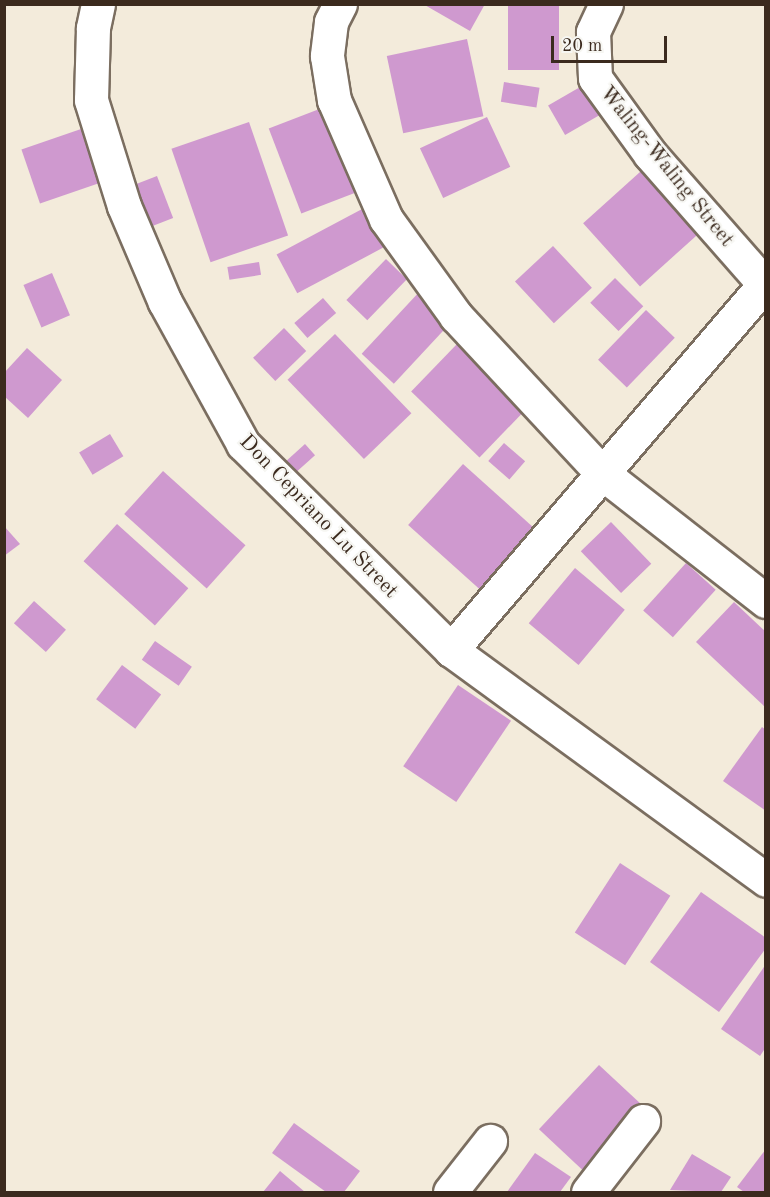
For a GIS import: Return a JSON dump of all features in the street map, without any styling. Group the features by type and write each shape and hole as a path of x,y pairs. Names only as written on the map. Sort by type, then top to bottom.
{"street":[{"name":"Don Cepriano Lu Street","path":"98,4 93,28 91,100 124,206 203,377 243,444 451,650 765,880"},
{"path":"340,4 332,22 327,56 334,100 386,219 456,316 602,473 765,601"},
{"name":"Waling-Waling Street","path":"606,4 593,32 594,78 650,154 765,285"},
{"path":"451,650 765,285"},
{"path":"588,1192 643,1121"},
{"path":"450,1192 489,1141"}],"building":[{"path":"423,4 485,4 470,31"},
{"path":"508,4 559,4 559,70 508,70"},
{"path":"467,39 483,116 403,133 387,56"},
{"path":"594,79 611,108 565,135 548,106"},
{"path":"504,82 540,88 536,107 501,102"},
{"path":"335,103 368,188 301,213 269,128"},
{"path":"487,117 510,167 443,198 420,148"},
{"path":"249,122 288,235 211,262 171,149"},
{"path":"81,129 100,183 40,203 21,150"},
{"path":"650,163 707,226 640,286 583,223"},
{"path":"157,176 173,218 146,228 130,186"},
{"path":"364,208 385,247 297,293 277,254"},
{"path":"553,246 592,288 554,323 515,281"},
{"path":"386,259 407,279 367,320 346,300"},
{"path":"259,262 261,275 229,280 227,267"},
{"path":"52,273 70,315 41,327 23,285"},
{"path":"615,278 643,306 619,331 590,303"},
{"path":"421,290 453,320 394,384 362,354"},
{"path":"323,298 336,313 307,338 294,323"},
{"path":"646,310 675,338 627,387 598,360"},
{"path":"284,328 306,351 275,381 253,358"},
{"path":"335,334 411,413 364,459 288,380"},
{"path":"457,344 525,410 479,457 411,391"},
{"path":"27,348 62,380 28,418 4,396 4,373"},
{"path":"110,434 123,456 93,475 79,453"},
{"path":"504,443 525,461 509,479 488,461"},
{"path":"305,444 315,455 289,479 279,467"},
{"path":"463,464 540,533 485,594 408,525"},
{"path":"163,471 245,545 207,588 124,514"},
{"path":"611,522 651,564 621,593 581,551"},
{"path":"117,524 188,588 155,625 84,561"},
{"path":"4,526 20,544 4,556"},
{"path":"686,563 716,590 673,637 643,611"},
{"path":"575,568 625,610 579,665 529,623"},
{"path":"34,601 66,630 46,652 14,623"},
{"path":"734,602 766,632 766,708 696,642"},
{"path":"155,641 192,667 179,686 142,660"},
{"path":"122,665 161,694 135,729 96,699"},
{"path":"458,685 511,721 456,802 403,766"},
{"path":"762,727 766,730 766,811 723,781"},
{"path":"620,863 670,896 625,965 575,933"},
{"path":"701,892 766,938 766,948 719,1012 650,962"},
{"path":"766,964 766,1047 760,1056 721,1029"},
{"path":"599,1065 647,1109 587,1174 539,1129"},
{"path":"294,1123 360,1171 344,1192 326,1192 272,1153"},
{"path":"766,1149 766,1192 744,1192 737,1187"},
{"path":"535,1153 571,1177 560,1192 507,1192"},
{"path":"692,1154 731,1177 721,1192 670,1190"},
{"path":"280,1171 305,1192 263,1192"}]}
